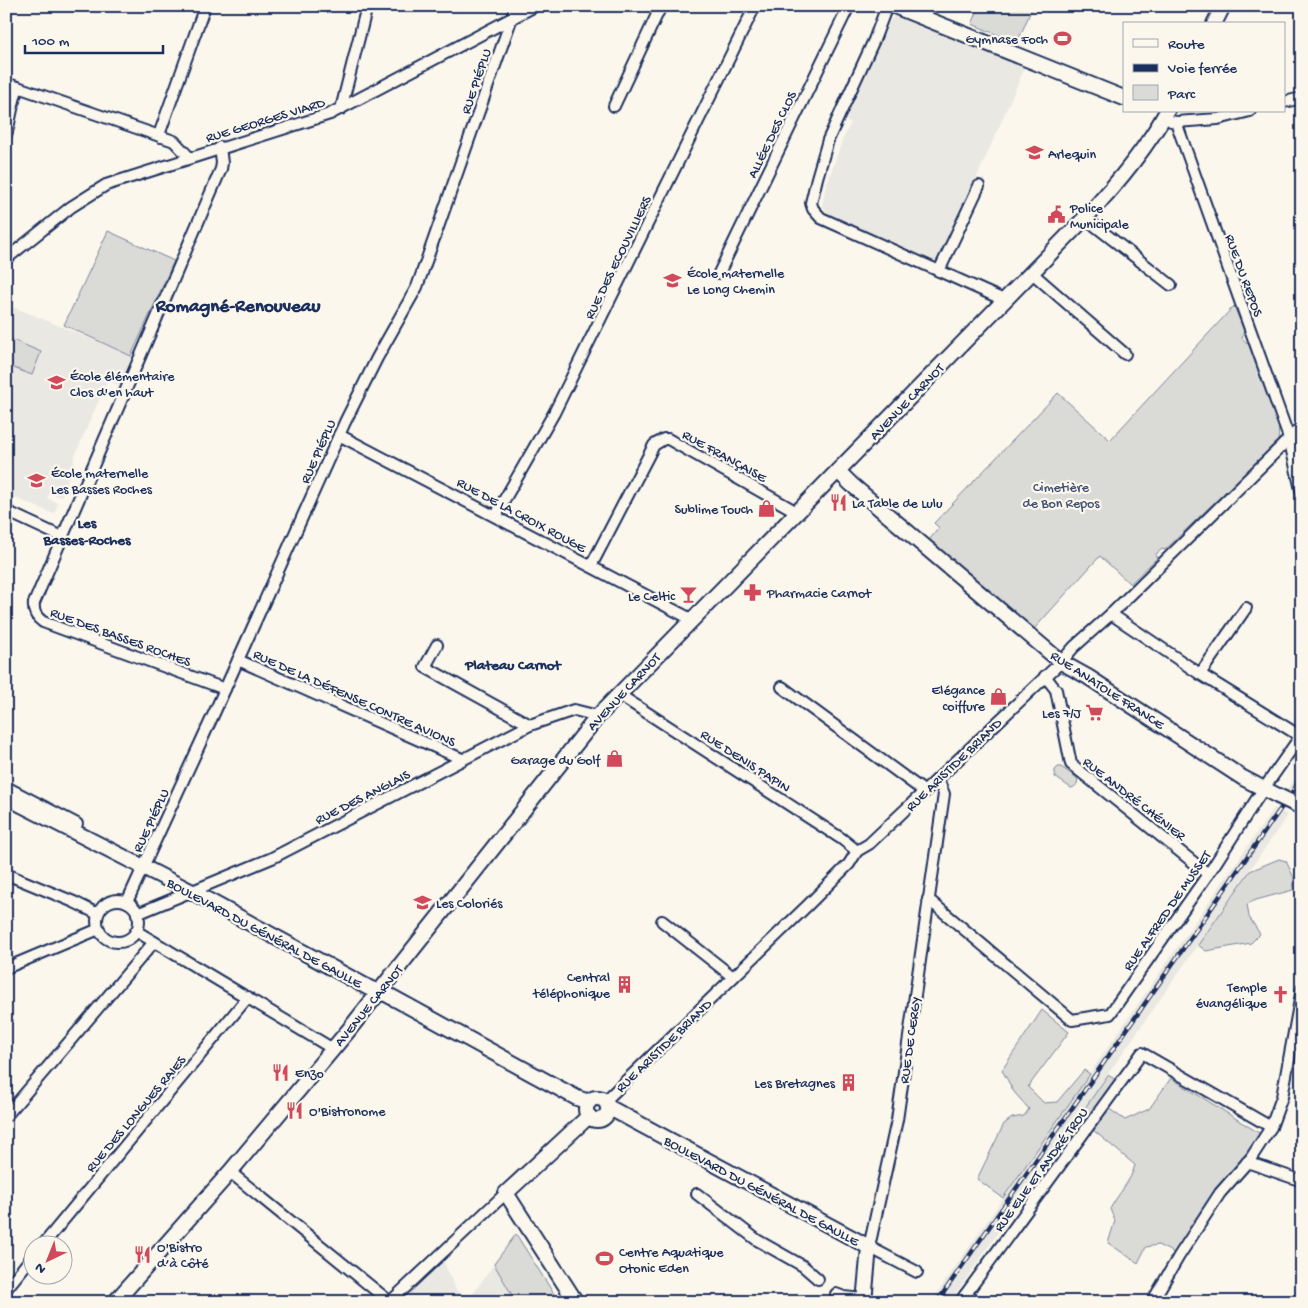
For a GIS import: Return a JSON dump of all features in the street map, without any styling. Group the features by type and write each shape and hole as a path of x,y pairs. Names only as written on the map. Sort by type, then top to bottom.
{"street":[{"path":"161,137 160,132 205,6"},
{"path":"341,109 367,6"},
{"name":"RUE GEORGES VIARD","path":"6,259 71,206 106,185 189,157 330,114 514,11 535,6"},
{"path":"614,106 661,6"},
{"name":"RUE DES ECOUVILLIERS","path":"497,517 499,509 558,404 754,6"},
{"name":"ALLÉE DES CLOS","path":"719,273 849,6"},
{"path":"887,6 874,40 828,140 812,196 813,209 821,218 1004,300"},
{"path":"894,6 1123,98"},
{"path":"1215,22 1224,6"},
{"name":"RUE PIÉPLU","path":"127,902 339,435 377,358 417,287 514,11"},
{"path":"6,83 174,141 189,157"},
{"path":"6,136 10,111 18,87"},
{"path":"1286,102 1302,98"},
{"path":"1164,116 1218,119 1246,112"},
{"name":"AVENUE CARNOT","path":"115,1302 230,1172 333,1049 598,716 1085,218 1121,178 1164,116"},
{"name":"RUE DU REPOS","path":"1164,116 1289,438 1302,494"},
{"name":"RUE DES BASSES ROCHES","path":"220,148 221,169 34,603 34,610 36,618 43,622 225,689"},
{"path":"940,270 979,186"},
{"path":"1085,218 1171,284"},
{"path":"1031,272 1125,354"},
{"name":"RUE ARISTIDE BRIAND","path":"606,1104 843,870 857,851 869,844 925,792 1061,662 1074,647 1111,614 1302,426"},
{"name":"RUE DE LA CROIX ROUGE","path":"339,435 691,619"},
{"name":"RUE FRANÇAISE","path":"591,566 654,445 664,439 668,439 797,512"},
{"name":"RUE ANATOLE FRANCE","path":"838,470 851,484 1061,662 1088,677 1243,778 1299,807"},
{"path":"6,511 62,537"},
{"path":"1200,674 1246,608"},
{"path":"1111,614 1200,674 1301,735"},
{"path":"437,645 425,667 530,725"},
{"name":"RUE DE LA DÉFENSE CONTRE AVIONS","path":"238,660 462,759"},
{"name":"RUE ANDRÉ CHÉNIER","path":"1045,676 1056,690 1071,764 1208,874"},
{"path":"782,687 925,792"},
{"name":"RUE DENIS PAPIN","path":"618,694 842,839 857,851"},
{"name":"RUE DES ANGLAIS","path":"137,914 272,858 530,725 574,710 598,716"},
{"name":"RUE ALFRED DE MUSSET","path":"928,899 1072,1020 1110,1014 1208,874 1263,789 1301,735"},
{"name":"RUE DE CERGY","path":"864,1300 868,1247 898,1120 944,794 938,779"},
{"name":"BOULEVARD DU GÉNÉRAL DE GAULLE","path":"6,787 76,824 73,832"},
{"name":"BOULEVARD DU GÉNÉRAL DE GAULLE","path":"6,797 191,891 379,992 388,995 577,1098 589,1109"},
{"path":"6,874 98,914"},
{"path":"115,900 127,902 135,909 139,920 136,931 132,936 120,942 107,939 99,929 98,914 105,904 115,900"},
{"path":"662,921 733,977"},
{"path":"6,968 99,929"},
{"path":"136,931 333,1049"},
{"path":"6,1116 154,942"},
{"path":"1152,1302 1220,1193 1251,1158 1271,1127 1282,1097 1302,988"},
{"name":"RUE DES LONGUES RAIES","path":"50,1236 248,998"},
{"name":"RUE ELIE ET ANDRÉ TROU","path":"963,1298 1142,1053 1271,1127"},
{"path":"230,1172 390,1302 506,1193 589,1109 595,1098 606,1104 607,1114 602,1118 595,1119 589,1109"},
{"name":"BOULEVARD DU GÉNÉRAL DE GAULLE","path":"606,1104 917,1272"},
{"path":"1247,1162 1302,1181"},
{"path":"506,1193 576,1302"},
{"path":"697,1194 757,1240 803,1266 818,1279"},
{"path":"6,1289 22,1269"},
{"path":"836,1294 864,1300"},
{"path":"963,1298 978,1302"}],"shaded area":[{"path":"900,14 1025,67 939,264 828,214 822,205 826,186 842,141 851,123 846,120 889,23 893,17"},
{"name":"École élémentaire Clos d'en haut","path":"6,304 133,356 120,386 108,380 74,458 73,467 61,497 49,493 47,498 58,503 54,514 6,494"},
{"path":"1302,768 1302,797 1301,798 1286,791"},
{"path":"1274,808 1288,815 950,1302 931,1302"},
{"path":"516,1234 559,1302 399,1302 444,1262 456,1290 469,1299"}],"green space":[{"path":"980,6 1033,6 1017,43 972,24"},
{"path":"108,231 174,261 131,356 64,325"},
{"name":"Cimetière de Bon Repos","path":"1234,306 1244,330 1242,338 1249,345 1267,391 1267,397 1276,412 1279,429 1278,441 1165,550 1162,549 1156,554 1157,558 1130,584 1100,556 1034,629 929,540 939,528 934,523 1058,393 1110,440"},
{"path":"6,337 41,352 32,375 6,365"},
{"path":"1061,767 1077,778 1076,786 1071,788 1055,777 1055,770"},
{"path":"1279,859 1286,861 1294,878 1293,890 1247,904 1249,917 1260,934 1251,943 1206,951 1198,945 1250,871"},
{"path":"1042,1010 1069,1032 1028,1087 1044,1103 1057,1102 1084,1070 1090,1074 1003,1198 977,1179 1004,1124 1012,1118 1024,1116 1029,1109 1014,1092 1002,1070"},
{"path":"1108,1075 1116,1080 1049,1177 1040,1172"},
{"path":"1171,1078 1267,1138 1178,1255 1158,1245 1146,1247 1138,1263 1108,1243 1115,1221 1110,1209 1135,1165 1093,1130 1108,1108 1125,1120 1149,1109"},
{"path":"516,1234 559,1302 516,1302 494,1264"}],"railway":[{"path":"937,1302 1302,778"}],"place":[{"name":"Gymnase Foch","path":"1062,38"},
{"name":"Arlequin","path":"1034,153"},
{"name":"Police Municipale","path":"1056,215"},
{"name":"École maternelle Le Long Chemin","path":"673,280"},
{"name":"École élémentaire Clos d'en haut","path":"56,383"},
{"name":"École maternelle Les Basses Roches","path":"37,480"},
{"name":"La Table de Lulu","path":"838,502"},
{"name":"Sublime Touch","path":"767,508"},
{"name":"Pharmacie Carnot","path":"753,592"},
{"name":"Le Celtic","path":"689,595"},
{"name":"Elégance coiffure","path":"999,697"},
{"name":"Les 7/J","path":"1095,712"},
{"name":"Garage du Golf","path":"614,759"},
{"name":"Les Coloriés","path":"422,902"},
{"name":"Central téléphonique","path":"624,984"},
{"name":"Temple évangélique","path":"1281,994"},
{"name":"Enzo","path":"281,1072"},
{"name":"Les Bretagnes","path":"849,1082"},
{"name":"O'Bistronome","path":"295,1110"},
{"name":"O'Bistro d’à Côté","path":"143,1254"},
{"name":"Centre Aquatique Otonic Eden","path":"605,1259"}],"district":[{"name":"Romagné-Renouveau","path":"238,304"},
{"name":"Les Basses-Roches","path":"87,530"},
{"name":"Plateau Carnot","path":"513,664"}]}
